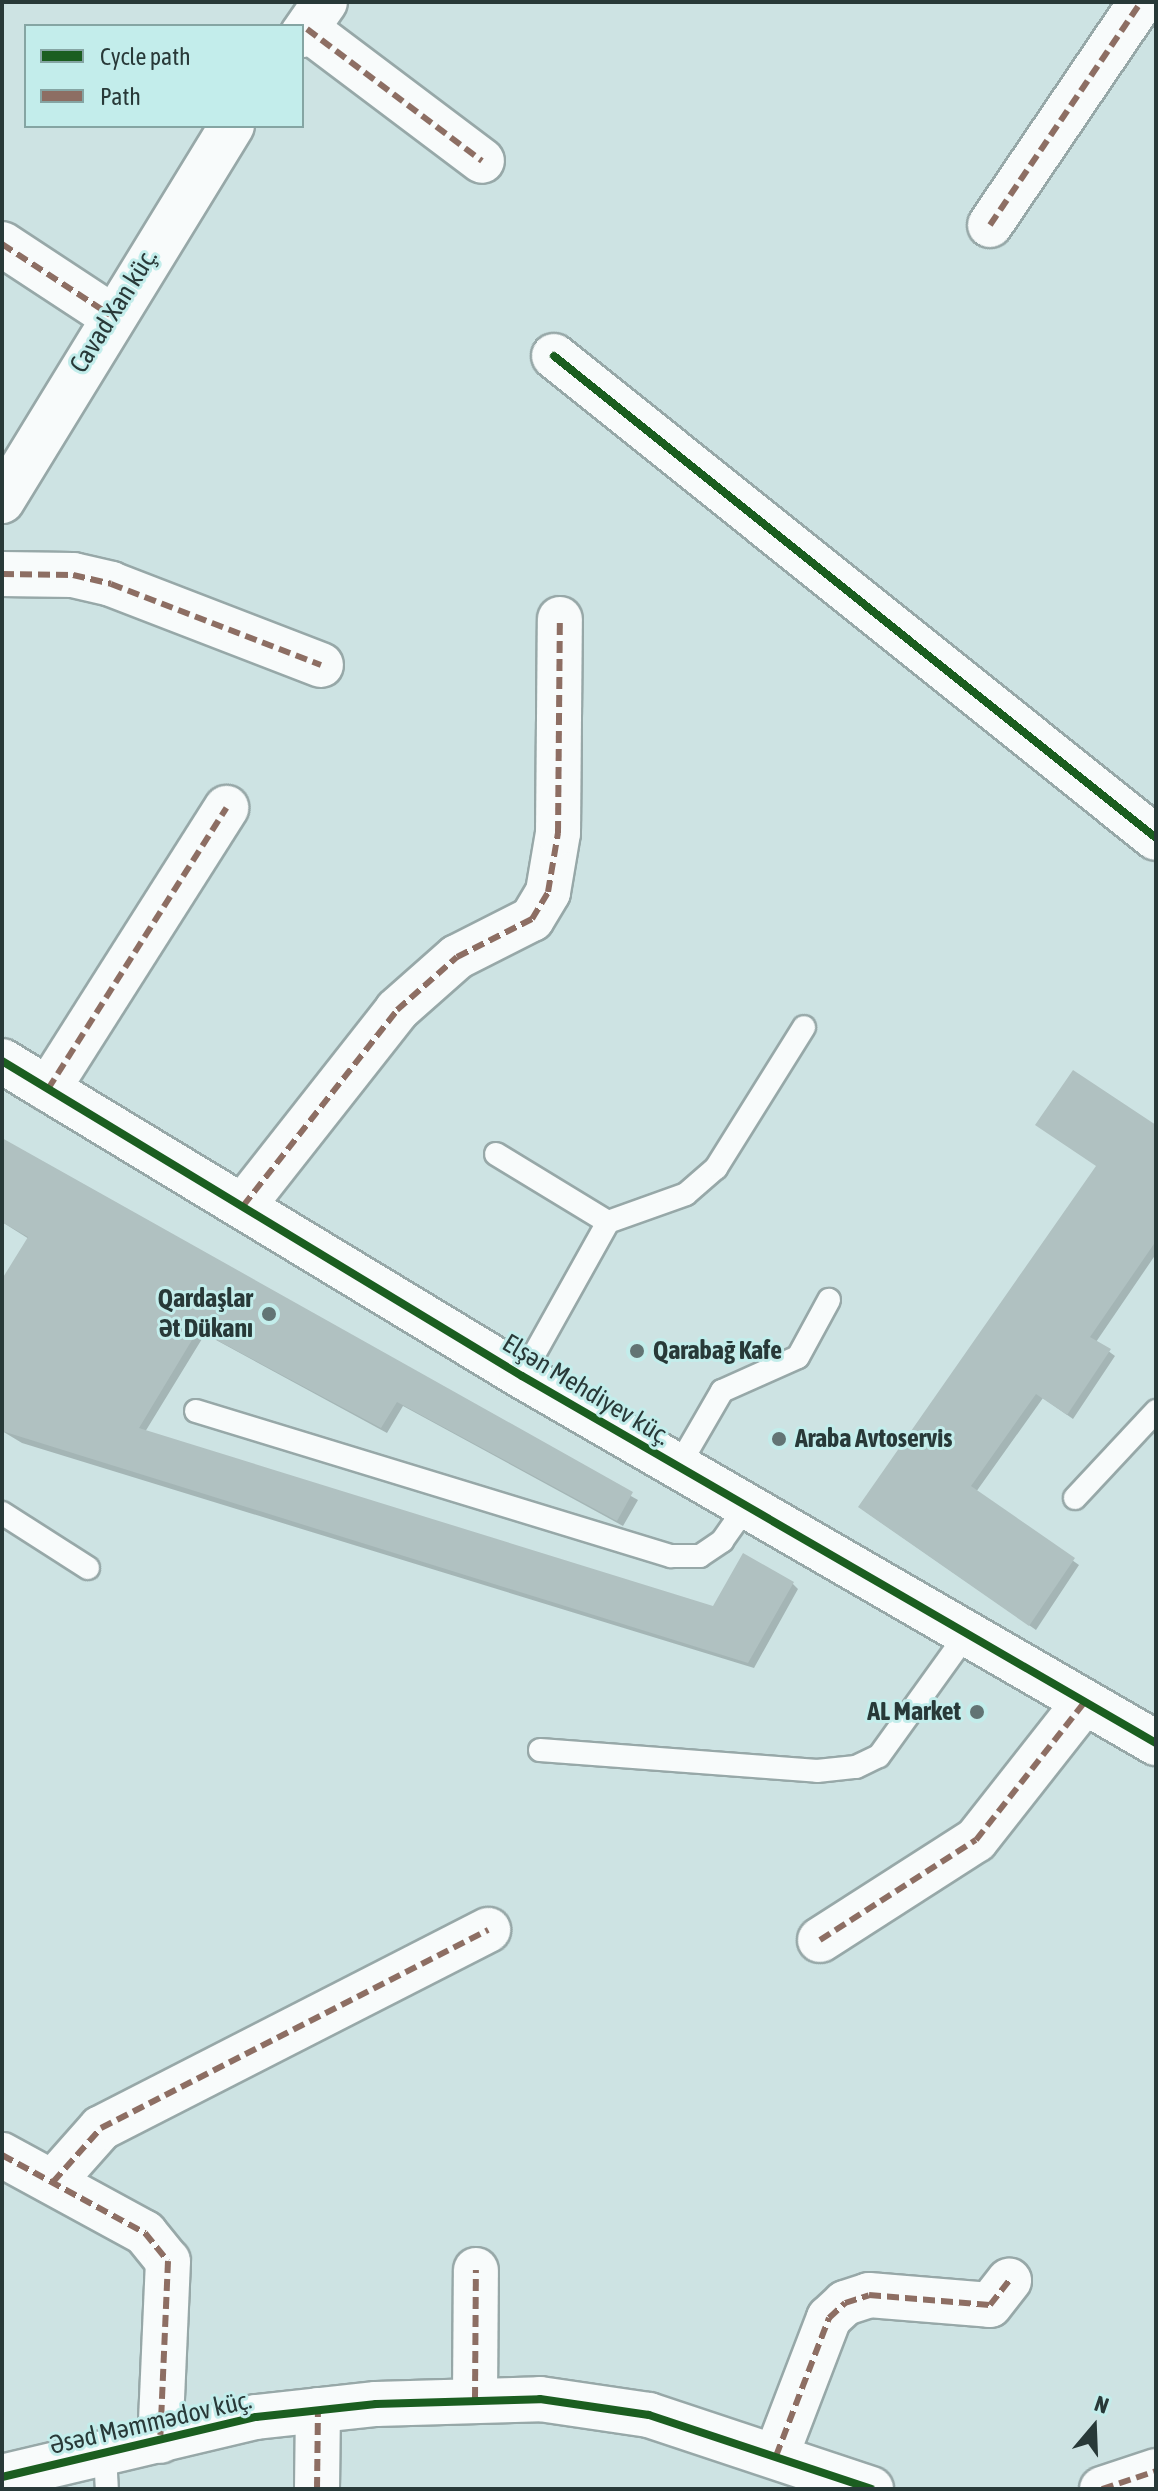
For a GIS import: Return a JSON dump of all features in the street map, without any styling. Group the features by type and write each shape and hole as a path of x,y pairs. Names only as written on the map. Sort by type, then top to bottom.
{"street":[{"path":"990,225 1141,2"},
{"path":"311,22 482,161"},
{"name":"Cavad Xan küç.","path":"2,501 110,315 231,128"},
{"path":"2,244 110,315"},
{"path":"554,356 1156,838"},
{"path":"2,574 73,575 111,584 321,665"},
{"path":"243,1206 397,1010 457,957 532,919 548,892 558,833 560,619"},
{"path":"48,1089 226,808"},
{"name":"Elşən Mehdiyev küç.","path":"2,1061 522,1376 1083,1704 1156,1743"},
{"path":"820,1940 976,1840 1083,1704"},
{"path":"53,2182 101,2128 488,1930"},
{"path":"2,2155 145,2233 168,2261 160,2441"},
{"path":"475,2399 476,2270"},
{"path":"776,2456 829,2318 845,2303 869,2295 990,2305 1009,2281"},
{"name":"Əsəd Məmmədov küç.","path":"2,2477 106,2472 160,2441 318,2410 475,2399 598,2403 776,2456 871,2489"},
{"path":"317,2489 318,2410"},
{"path":"1102,2489 1156,2471"}],"lane":[{"path":"522,1376 608,1222 686,1194 716,1168 804,1027"},
{"path":"496,1154 608,1222"},
{"path":"678,1467 722,1391 798,1357 829,1300"},
{"path":"196,1411 671,1556 700,1556 722,1541 746,1507"},
{"path":"1075,1498 1156,1411"},
{"path":"2,1513 88,1568"},
{"path":"540,1750 817,1771 856,1767 879,1756 966,1635"}],"building":[{"path":"1073,1070 1156,1125 1156,1241 1090,1337 1111,1349 1067,1415 1036,1394 971,1486 1075,1558 1029,1626 858,1507 1096,1166 1035,1125"},
{"path":"2,1138 633,1492 617,1521 397,1402 381,1428 198,1330 139,1428 713,1606 743,1553 794,1582 748,1663 2,1431 2,1279 28,1237 2,1222"}],"marked path":[{"path":"990,225 1141,2"},
{"path":"307,29 482,161"},
{"path":"2,244 110,315"},
{"path":"2,574 73,575 111,584 321,665"},
{"path":"243,1206 397,1010 457,957 532,919 548,892 558,833 560,619"},
{"path":"48,1089 226,808"},
{"path":"820,1940 976,1840 1083,1704"},
{"path":"53,2182 101,2128 488,1930"},
{"path":"2,2155 145,2233 168,2261 160,2441"},
{"path":"475,2399 476,2270"},
{"path":"776,2456 829,2318 845,2303 869,2295 990,2305 1009,2281"},
{"path":"317,2489 318,2410"},
{"path":"1102,2489 1156,2471"}],"cycle path":[{"path":"554,356 1156,838"},
{"path":"2,1061 522,1376 1156,1743"},
{"path":"2,2477 256,2417 376,2404 540,2399 649,2415 871,2489"}],"place":[{"name":"Qardaşlar Ət Dükanı","path":"269,1314"},
{"name":"Qarabağ Kafe","path":"637,1351"},
{"name":"Araba Avtoservis","path":"779,1439"},
{"name":"AL Market","path":"977,1712"}]}
